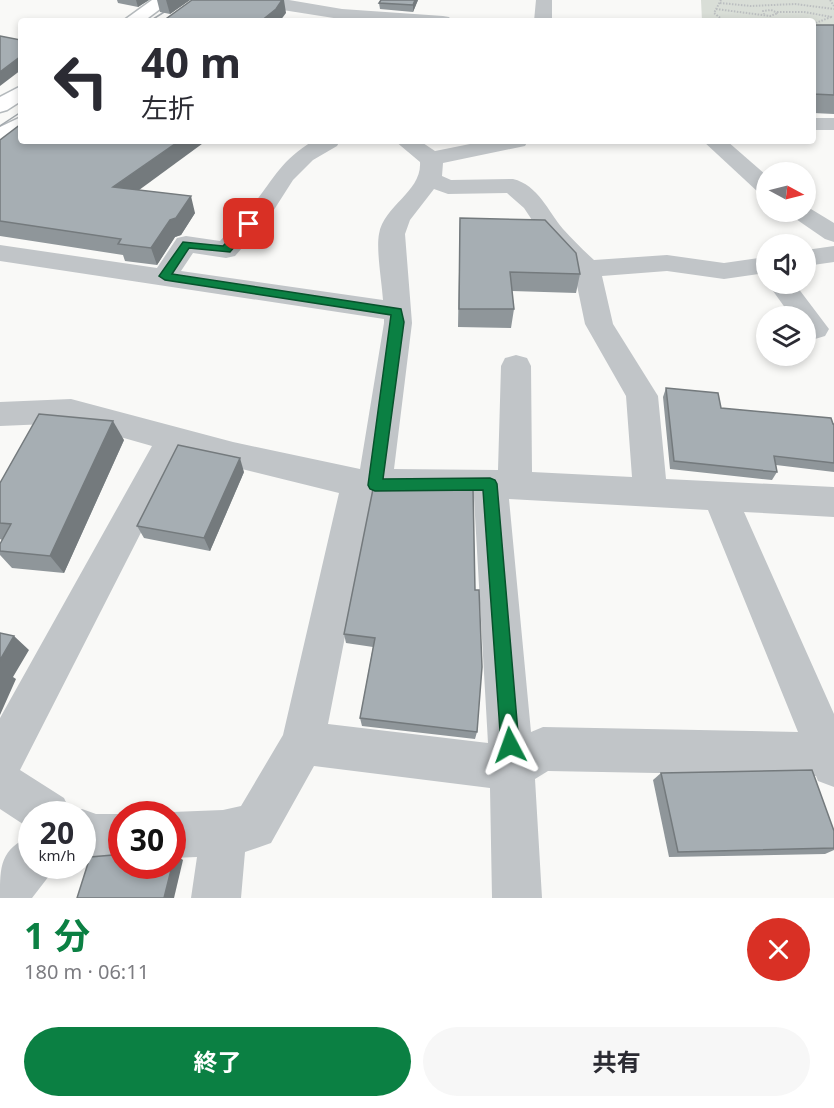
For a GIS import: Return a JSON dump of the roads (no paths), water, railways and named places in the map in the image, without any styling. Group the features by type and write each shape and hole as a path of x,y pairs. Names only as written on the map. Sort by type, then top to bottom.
{"main road":[{"path":"137,18 164,0"},
{"path":"0,106 18,94"}],"street":[{"path":"251,0 338,5"},
{"path":"543,18 544,0"},
{"path":"320,18 338,5"},
{"path":"338,5 340,14 399,18"},
{"path":"816,124 834,124"},
{"path":"165,276 186,244 226,250 261,211 291,169 305,155 324,144"},
{"path":"409,144 448,187 513,186 532,203 553,233 587,268 599,324 642,396 650,490"},
{"path":"186,834 223,833 255,827 303,743 367,484 398,322 392,234 398,219 430,169 508,144"},
{"path":"717,144 756,178"},
{"path":"816,222 834,234"},
{"path":"0,253 397,312"},
{"path":"816,257 834,254"},
{"path":"587,268 667,263 724,271 756,266"},
{"path":"789,294 798,306"},
{"path":"516,366 502,485 517,898"},
{"path":"0,414 71,411 172,439 367,484 502,485 650,490 834,502"},
{"path":"0,762 172,439"},
{"path":"303,743 512,768 543,748 831,760 719,495"},
{"path":"0,783 28,801"},
{"path":"216,898 223,833"},
{"path":"1,898 18,877"}],"tram line":[{"path":"155,18 183,0"},
{"path":"0,126 18,114"}]}
